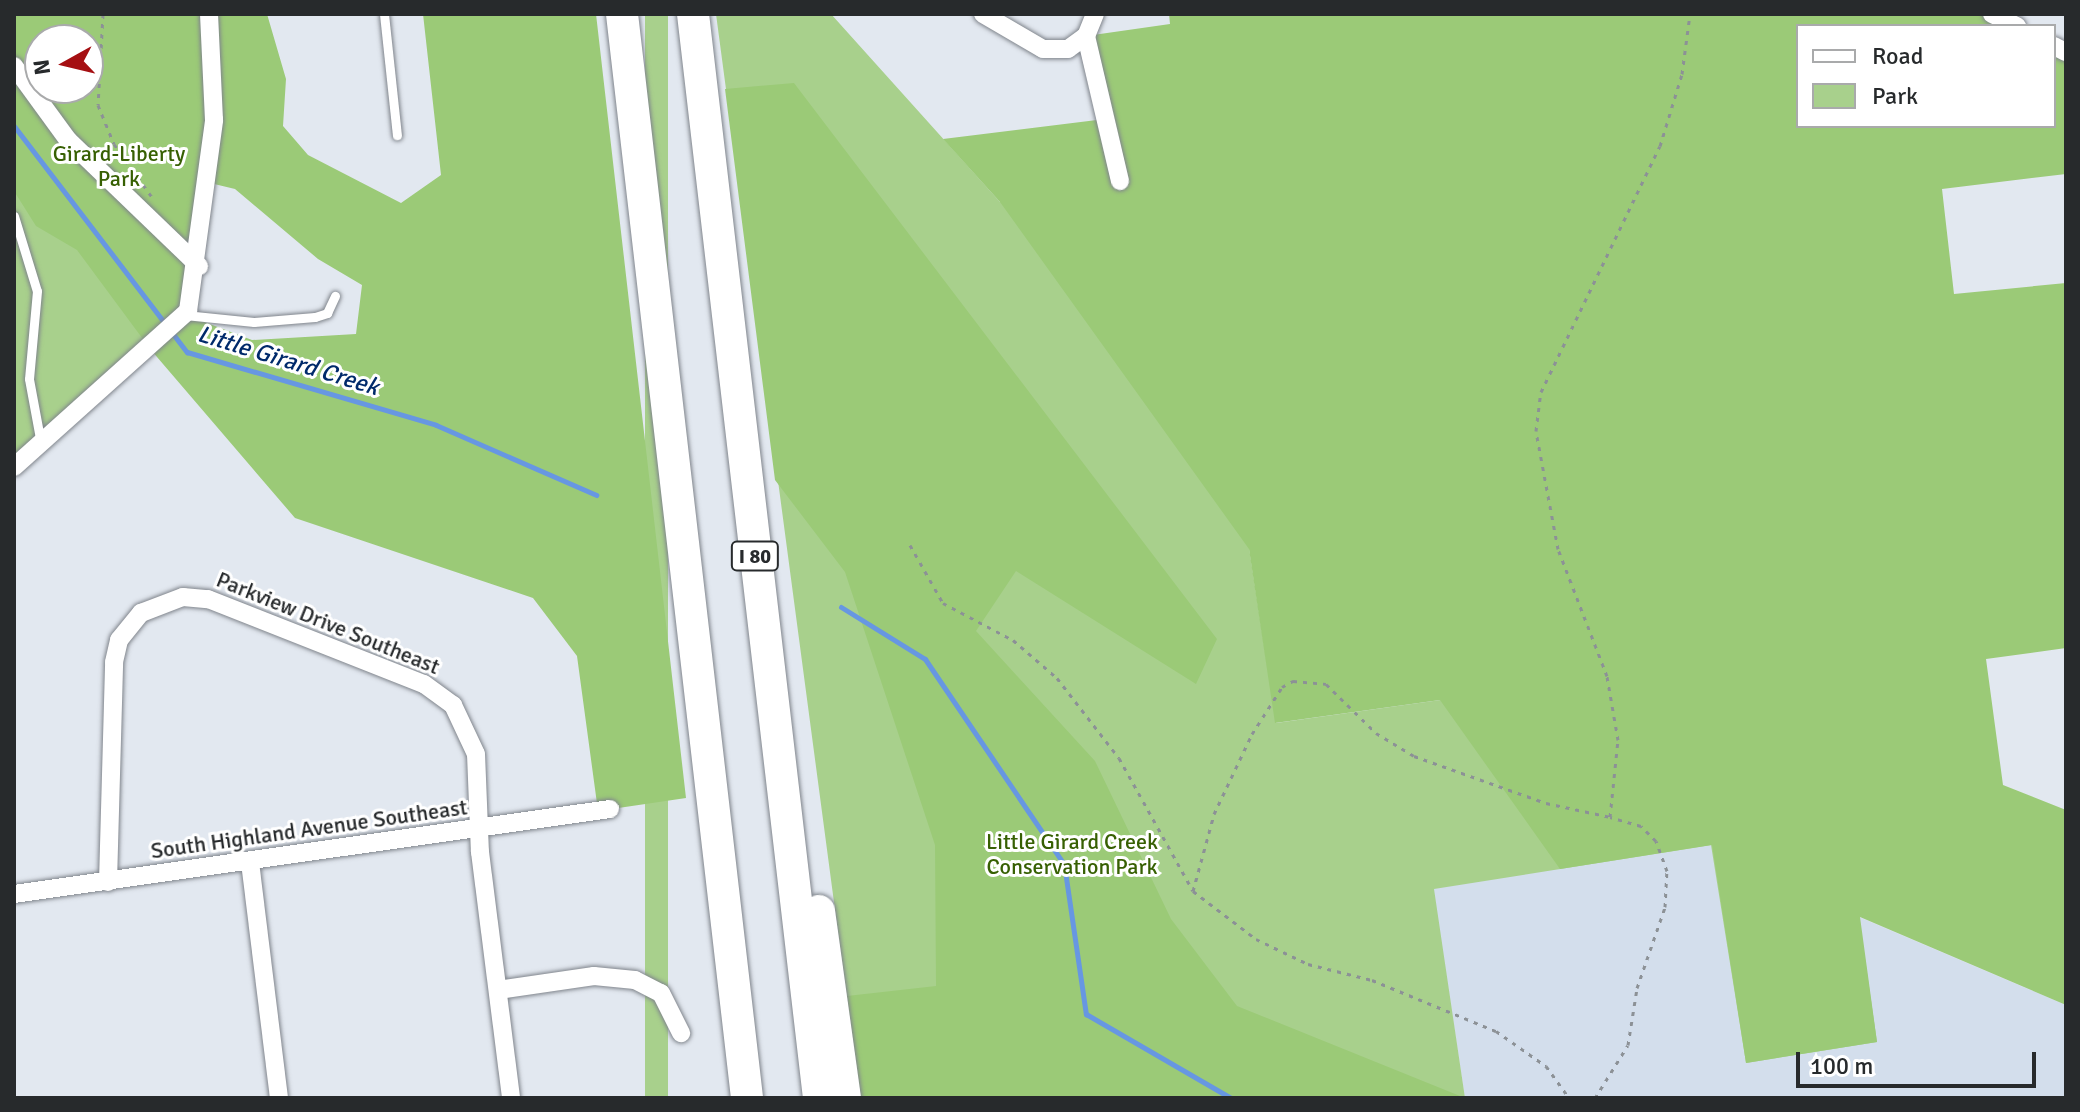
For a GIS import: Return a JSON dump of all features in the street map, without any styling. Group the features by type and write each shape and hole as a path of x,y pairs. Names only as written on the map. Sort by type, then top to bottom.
{"highway":[{"path":"622,14 747,1098"},
{"name":"I 80","path":"693,14 819,1098"},
{"path":"779,756 807,827 845,1098"},
{"path":"732,1098 738,1019"}],"street":[{"path":"14,467 182,320 199,266 214,120 209,14"},
{"path":"983,14 1043,49 1068,49 1086,36 1095,14"},
{"path":"1992,14 2013,24"},
{"path":"1086,36 1120,181"},
{"path":"14,66 68,140 199,266"},
{"name":"Parkview Drive Southeast","path":"108,882 115,651 141,613 183,597 208,599 436,691 471,736 511,1098"},
{"name":"South Highland Avenue Southeast","path":"14,894 610,809"},
{"path":"250,862 279,1098"},
{"path":"498,990 594,976 635,980 661,993 681,1033"}],"lane":[{"path":"384,14 397,135"},
{"path":"14,216 37,291 29,379 41,444"},
{"path":"182,320 254,322 315,317 327,313 335,296"}],"path":[{"path":"103,14 98,105 114,144 152,194 148,217"},
{"path":"1610,817 1618,740 1607,676 1558,549 1536,431 1541,392 1660,146 1682,74 1690,14"},
{"path":"910,545 943,603 1013,640 1057,678 1119,758 1193,891 1256,939 1308,964 1372,980 1496,1031 1546,1066 1569,1098"},
{"path":"1193,891 1214,814 1245,747 1282,687 1293,681 1326,684 1376,733 1414,756 1546,803 1641,826 1656,841 1667,871 1665,907 1637,988 1628,1045 1595,1098"}],"shaded area":[{"path":"1712,845 1746,1063 1859,917 2066,1005 2066,1098 1465,1098 1433,888"}],"green space":[{"name":"Girard-Liberty Park","path":"14,14 203,14 186,303 14,467"},
{"path":"14,14 267,14 286,79 283,126 308,155 401,203 441,175 423,14 596,14 686,798 598,811 577,656 533,598 295,518 151,350 77,250 36,226 14,191","holes":["210,183 235,189 318,259 362,285 356,334 252,340 186,315"]},
{"path":"645,14 668,14 668,1098 645,1098"},
{"name":"Little Girard Creek Conservation Park","path":"716,14 831,14 1000,202 1192,178 1276,723 1820,647 1877,1042 1746,1063 1711,845 1434,889 1465,1098 860,1098"},
{"path":"1169,14 1992,14 2013,24 1796,24 1796,128 2056,128 2056,47 2066,52 2066,174 1942,189 1954,294 2066,283 2066,648 1986,659 2003,785 2066,810 2066,1005 1860,917 1877,1042 1746,1063 1712,845 1560,869 1440,700 1275,723 1249,549 1000,202 943,139 1105,119 1086,36 1170,24"},
{"path":"794,83 1217,639 1196,684 1016,571 976,631 1095,761 1171,919 1237,1006 1465,1098 860,1098 847,996 936,986 935,845 845,572 775,480 725,89"}],"waterway":[{"name":"Little Girard Creek","path":"14,126 187,352 436,425 596,495"},
{"name":"Little Girard Creek","path":"841,607 925,659 1064,864 1086,1014 1231,1098"}]}
